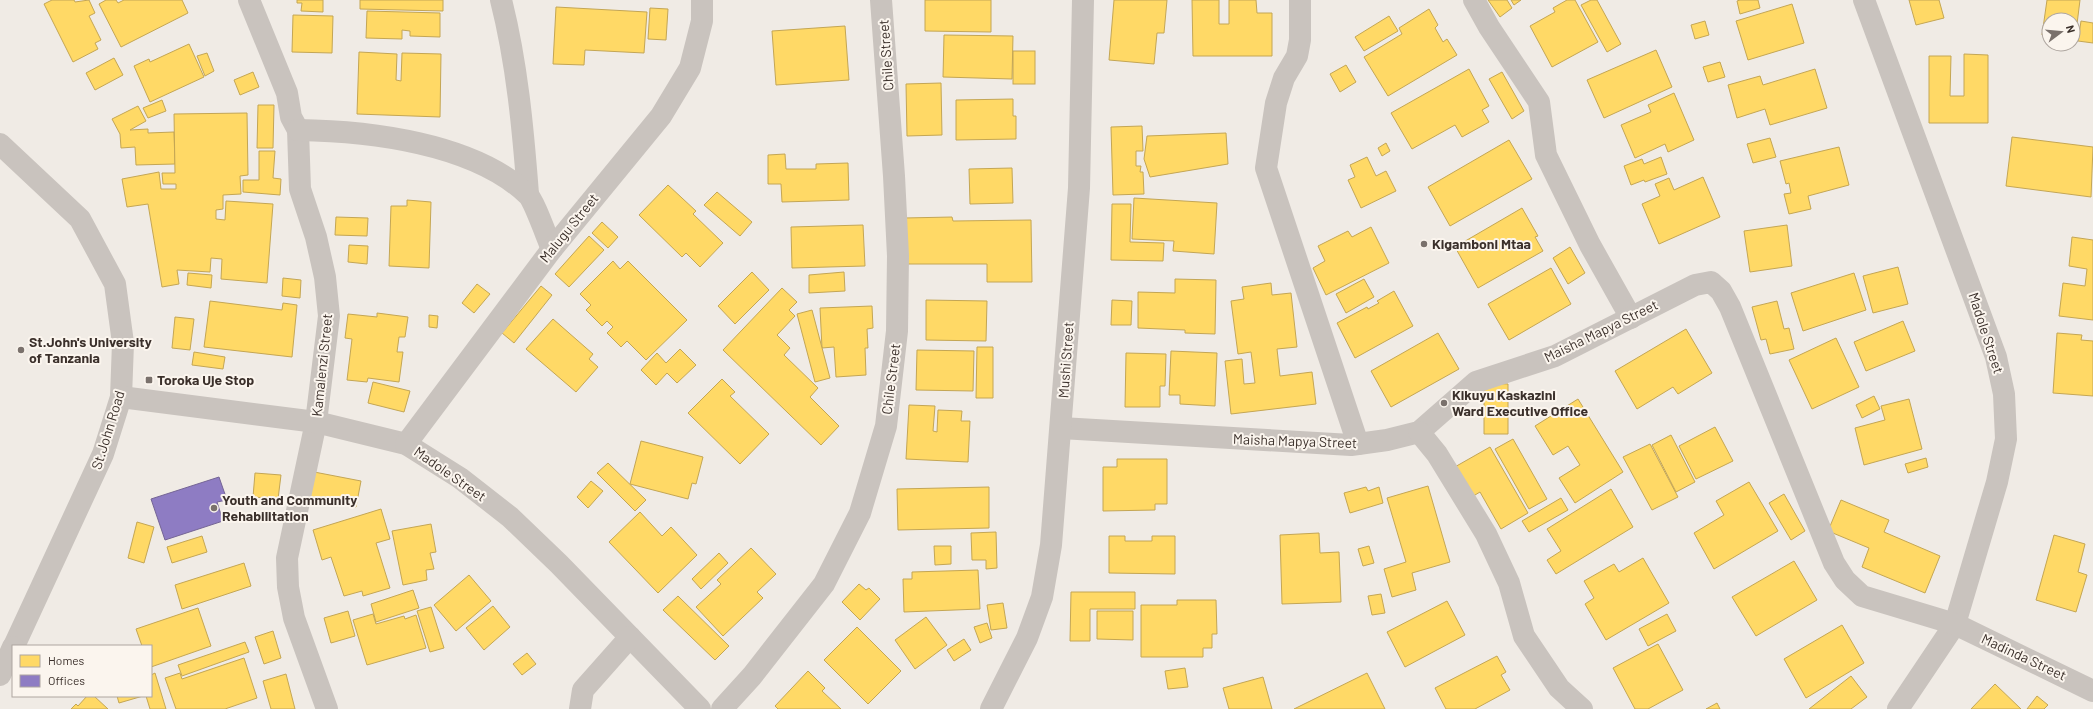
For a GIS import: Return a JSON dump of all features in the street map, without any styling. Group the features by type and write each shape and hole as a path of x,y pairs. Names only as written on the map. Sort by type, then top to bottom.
{"street":[{"name":"Kamalenzi Street","path":"248,0 287,93 291,117 298,130 300,189 316,237 325,277 329,316 316,422 287,558 288,587 294,618 327,709"},
{"path":"501,0 510,36 525,156 528,194 552,249"},
{"name":"Malugu Street","path":"406,444 552,249 665,110 690,68 702,21 702,0"},
{"name":"Chile Street","path":"722,709 752,676 824,584 860,513 886,426 897,331 898,256 882,0"},
{"name":"Mushi Street","path":"992,709 1027,638 1042,597 1051,545 1079,188 1083,0"},
{"path":"1300,0 1300,40 1297,56 1284,78 1276,103 1266,168 1358,444"},
{"path":"1474,0 1489,27 1539,102 1546,155 1590,245 1631,318"},
{"name":"Madole Street","path":"1864,0 1996,357 2004,394 2006,439 1997,482 1955,624 1898,709"},
{"path":"298,130 345,131 431,146 469,158 493,170 528,194"},
{"name":"St.John Road","path":"0,144 80,219 115,284 123,343 121,396 103,454 14,645"},
{"name":"Maisha Mapya Street","path":"1061,428 1358,444 1387,440 1418,432 1476,382 1555,356 1695,284 1711,282 1721,291 1730,307 1834,563 1845,580 1862,596 1955,624"},
{"name":"Madole Street","path":"121,396 316,422 406,444 460,478 510,517 559,564 700,709"},
{"path":"1418,432 1437,454 1486,534 1509,583 1524,636 1559,688 1582,709"},
{"name":"Madinda Street","path":"1955,624 2093,691"},
{"path":"580,709 583,690 630,637"},
{"name":"St.John Road","path":"0,675 12,649"}],"building: Homes":[{"path":"52,0 74,0 75,2 89,0 95,13 89,16 101,40 95,43 98,49 73,62 44,4"},
{"path":"106,0 116,0 118,3 124,0 182,0 188,13 121,47 99,4"},
{"path":"297,0 323,0 323,12 301,11 302,3 297,3"},
{"path":"360,0 443,0 443,11 360,9"},
{"path":"925,0 991,0 991,32 925,31"},
{"path":"1114,0 1167,0 1164,33 1157,33 1154,64 1109,60"},
{"path":"1192,0 1219,0 1219,24 1229,24 1229,0 1256,0 1257,13 1272,13 1272,56 1193,56"},
{"path":"1488,0 1507,0 1512,8 1500,17"},
{"path":"1511,0 1521,0 1514,5"},
{"path":"1567,0 1575,0 1598,42 1552,67 1530,26 1555,12 1553,8"},
{"path":"1591,0 1597,0 1621,44 1607,52 1581,5"},
{"path":"1758,0 1760,8 1740,14 1737,1"},
{"path":"1909,0 1939,0 1944,18 1916,25"},
{"path":"2047,0 2080,0 2078,12 2045,12"},
{"path":"1792,4 1804,43 1748,60 1736,21"},
{"path":"556,7 647,12 644,53 585,50 584,65 553,64"},
{"path":"650,8 668,9 666,40 648,39"},
{"path":"1429,9 1438,25 1435,28 1443,42 1447,39 1457,55 1388,96 1364,57 1402,34 1399,28"},
{"path":"367,11 440,13 440,37 410,36 410,31 402,30 402,39 366,38"},
{"path":"293,15 333,16 332,53 292,52"},
{"path":"1389,16 1398,31 1364,51 1355,37"},
{"path":"1705,21 1709,35 1695,39 1691,25"},
{"path":"2081,21 2093,23 2093,43 2081,41"},
{"path":"845,26 849,80 776,85 772,31"},
{"path":"944,35 1013,36 1012,79 943,77"},
{"path":"189,44 204,77 150,102 134,66 149,59 150,62"},
{"path":"1656,50 1672,87 1604,118 1587,80"},
{"path":"1013,51 1035,51 1035,84 1013,84"},
{"path":"359,52 397,54 396,80 401,81 402,53 441,54 440,117 357,114"},
{"path":"207,53 214,71 205,76 197,56"},
{"path":"1964,54 1988,55 1988,123 1929,123 1929,56 1951,56 1950,96 1964,96"},
{"path":"114,58 123,75 95,90 86,73"},
{"path":"1720,62 1725,77 1708,82 1703,67"},
{"path":"1346,65 1356,82 1340,92 1330,74"},
{"path":"1469,69 1489,106 1482,110 1489,122 1462,137 1455,125 1412,149 1391,113"},
{"path":"1815,69 1827,108 1770,125 1765,109 1737,118 1728,85 1760,76 1763,85"},
{"path":"253,72 259,87 240,95 234,80"},
{"path":"1502,72 1524,111 1512,119 1489,79"},
{"path":"941,83 942,135 907,136 906,84"},
{"path":"1674,93 1694,140 1668,152 1665,144 1635,158 1621,125 1651,112 1648,105"},
{"path":"1013,99 1013,116 1016,116 1016,139 956,140 956,100"},
{"path":"162,100 166,111 148,118 143,108"},
{"path":"258,105 274,105 273,148 257,148"},
{"path":"138,106 146,121 130,130 148,129 148,133 174,132 175,164 136,165 135,147 121,148 120,134 112,119"},
{"path":"247,113 248,175 240,176 241,194 223,195 223,209 216,210 216,219 225,220 226,201 273,204 267,283 221,279 222,259 211,258 210,272 177,270 179,284 162,287 148,204 127,207 122,179 159,172 161,189 176,189 176,184 163,184 162,173 175,173 174,114"},
{"path":"1142,126 1143,151 1136,151 1136,166 1141,166 1140,172 1143,172 1144,194 1113,195 1111,127"},
{"path":"1226,133 1228,164 1150,177 1144,159 1147,136"},
{"path":"2012,137 2093,147 2091,197 2006,186"},
{"path":"1770,138 1776,157 1753,163 1747,144"},
{"path":"1509,140 1532,179 1450,226 1428,187"},
{"path":"1386,143 1390,151 1382,156 1378,148"},
{"path":"1839,147 1849,185 1808,196 1811,209 1789,214 1784,194 1791,193 1789,183 1786,184 1780,161"},
{"path":"259,151 275,151 273,178 281,179 280,195 243,192 243,180 259,180"},
{"path":"785,154 786,169 816,169 816,164 848,163 849,200 782,202 781,184 768,184 768,155"},
{"path":"1367,157 1376,176 1386,171 1396,191 1361,208 1348,180 1355,177 1350,165"},
{"path":"1661,157 1667,174 1645,182 1644,180 1631,185 1624,166 1642,159 1644,164"},
{"path":"1012,168 1013,203 970,204 969,169"},
{"path":"1703,177 1720,217 1659,244 1642,204 1660,196 1655,184 1669,178 1674,190"},
{"path":"668,185 696,211 693,214 723,243 700,267 686,253 682,257 639,215"},
{"path":"717,192 752,222 740,236 704,205"},
{"path":"1134,198 1217,203 1214,254 1173,251 1174,241 1132,239"},
{"path":"407,200 431,202 429,268 389,266 391,206 407,206"},
{"path":"1112,204 1131,204 1130,242 1164,243 1163,261 1111,260"},
{"path":"1522,208 1538,236 1535,237 1543,251 1478,288 1455,247"},
{"path":"336,217 368,218 367,236 335,235"},
{"path":"952,217 953,221 1031,220 1032,282 987,282 987,264 904,264 904,218"},
{"path":"602,222 618,237 608,248 592,233"},
{"path":"863,225 865,266 792,268 791,227"},
{"path":"1787,225 1792,266 1750,272 1744,231"},
{"path":"1371,227 1389,263 1326,295 1313,268 1325,261 1318,246 1348,231 1352,237"},
{"path":"589,236 604,250 569,287 555,274"},
{"path":"2072,237 2093,240 2093,320 2059,316 2063,283 2085,286 2087,269 2069,266"},
{"path":"349,245 368,246 367,264 348,262"},
{"path":"1570,247 1585,273 1568,284 1553,258"},
{"path":"613,261 620,269 628,261 687,320 646,360 627,341 621,347 607,333 613,327 607,321 602,326 586,310 591,305 580,294"},
{"path":"1898,267 1908,304 1873,313 1863,276"},
{"path":"1551,268 1571,304 1509,340 1488,304"},
{"path":"752,272 769,290 735,324 718,306"},
{"path":"844,272 845,291 809,293 809,275"},
{"path":"188,273 212,275 211,288 187,285"},
{"path":"1854,273 1866,310 1803,331 1791,293"},
{"path":"283,278 301,280 300,298 282,296"},
{"path":"1175,279 1216,280 1215,334 1185,333 1185,330 1138,328 1138,292 1175,293"},
{"path":"1364,279 1374,297 1346,313 1336,294"},
{"path":"1271,283 1272,295 1291,293 1297,347 1277,349 1280,376 1312,372 1316,404 1231,414 1225,361 1242,359 1244,384 1255,383 1251,352 1238,354 1231,301 1244,299 1242,287"},
{"path":"477,284 490,294 474,313 462,303"},
{"path":"541,286 552,295 514,343 502,333"},
{"path":"782,288 797,302 789,310 795,316 777,335 790,348 784,355 818,388 810,397 839,426 821,445 723,350"},
{"path":"1394,291 1413,326 1355,358 1337,323 1367,307 1368,309 1379,303 1377,301"},
{"path":"926,300 987,301 986,341 926,340"},
{"path":"1112,300 1132,301 1131,325 1111,325"},
{"path":"210,301 282,310 283,303 297,305 292,357 204,347"},
{"path":"1777,301 1784,329 1789,328 1794,349 1770,354 1766,339 1761,340 1752,307"},
{"path":"872,306 873,328 867,329 868,348 865,348 866,375 836,377 834,347 822,348 820,308"},
{"path":"812,310 830,378 815,382 797,314"},
{"path":"377,313 408,317 405,337 399,337 397,352 403,352 399,382 368,378 367,382 347,380 352,339 345,338 348,314 377,317"},
{"path":"429,315 438,316 437,328 429,327"},
{"path":"175,317 194,319 190,350 172,348"},
{"path":"553,319 593,354 589,359 598,367 576,392 526,349"},
{"path":"1903,321 1915,351 1866,371 1854,342"},
{"path":"1686,329 1712,373 1678,394 1673,387 1637,409 1615,371"},
{"path":"1438,333 1459,369 1391,407 1371,371"},
{"path":"2057,333 2082,335 2081,340 2093,341 2093,396 2053,393"},
{"path":"1836,338 1859,387 1812,409 1789,360"},
{"path":"977,347 993,347 993,398 976,398"},
{"path":"680,349 696,365 677,383 667,373 656,385 641,370 657,353 666,363"},
{"path":"917,350 974,351 973,391 916,390"},
{"path":"1171,351 1217,353 1215,406 1180,404 1180,395 1169,395"},
{"path":"194,352 225,357 223,369 192,365"},
{"path":"1126,353 1166,354 1165,386 1160,386 1160,407 1125,407"},
{"path":"722,379 735,392 730,396 769,434 740,464 688,413"},
{"path":"373,382 410,391 404,412 368,403"},
{"path":"1484,383 1508,384 1508,434 1484,434"},
{"path":"1874,396 1880,409 1862,418 1856,405"},
{"path":"1578,399 1623,472 1575,503 1559,478 1580,465 1568,446 1553,455 1535,426"},
{"path":"1909,399 1922,449 1864,465 1855,428 1885,420 1881,406"},
{"path":"909,405 935,406 933,431 937,432 938,410 962,411 961,421 970,421 968,462 906,459"},
{"path":"1715,427 1733,461 1696,479 1679,446"},
{"path":"1671,435 1695,482 1676,492 1652,445"},
{"path":"1513,439 1547,499 1529,509 1495,449"},
{"path":"641,441 703,457 696,484 692,483 688,499 630,484"},
{"path":"1650,444 1678,497 1652,510 1623,457"},
{"path":"1490,447 1528,513 1501,529 1480,492 1470,498 1453,468"},
{"path":"1926,458 1928,467 1908,473 1905,464"},
{"path":"1117,459 1167,459 1167,504 1155,504 1155,510 1103,511 1103,467 1117,467"},
{"path":"608,463 646,500 635,511 597,473"},
{"path":"309,471 361,481 356,507 304,498"},
{"path":"255,473 281,475 278,499 253,497"},
{"path":"591,481 603,491 588,508 577,497"},
{"path":"1749,482 1778,531 1714,569 1694,533 1724,515 1716,501"},
{"path":"1428,486 1450,562 1412,573 1416,590 1392,597 1384,569 1406,562 1387,498"},
{"path":"989,487 989,528 898,530 897,489"},
{"path":"1366,487 1368,491 1379,487 1383,503 1350,513 1344,493"},
{"path":"1611,489 1633,527 1556,574 1547,560 1561,551 1547,529"},
{"path":"1784,494 1805,531 1791,540 1769,503"},
{"path":"1561,498 1568,510 1529,532 1522,521"},
{"path":"1841,500 1889,520 1884,532 1940,556 1925,593 1862,567 1869,548 1828,531"},
{"path":"381,509 390,539 376,543 390,588 363,596 362,591 344,596 331,557 322,560 313,530"},
{"path":"640,512 662,536 671,527 697,555 658,593 609,542"},
{"path":"137,522 154,527 144,563 128,558"},
{"path":"431,524 436,552 430,553 434,569 426,570 427,580 403,585 392,531"},
{"path":"996,532 997,568 986,569 986,560 972,560 971,533"},
{"path":"1319,533 1320,553 1339,552 1341,602 1282,604 1280,535"},
{"path":"2054,535 2085,544 2078,572 2087,575 2076,612 2036,600"},
{"path":"202,536 207,552 172,563 167,547"},
{"path":"1109,536 1125,536 1125,541 1152,541 1152,536 1175,536 1175,574 1109,573"},
{"path":"934,546 951,546 951,564 935,565"},
{"path":"1369,546 1374,563 1363,566 1358,549"},
{"path":"751,548 776,574 757,592 763,598 723,636 696,607 721,584 717,580"},
{"path":"719,553 728,563 701,589 692,579"},
{"path":"1643,558 1669,603 1606,640 1585,604 1594,598 1584,581 1614,564 1619,572"},
{"path":"1794,561 1817,600 1756,636 1732,597"},
{"path":"244,563 251,586 182,609 175,585"},
{"path":"978,570 980,609 904,612 903,579 912,579 912,572"},
{"path":"469,575 491,601 456,631 434,605"},
{"path":"859,584 866,590 869,588 880,599 860,620 842,602"},
{"path":"413,590 419,608 376,622 371,604"},
{"path":"1071,592 1135,592 1135,609 1090,609 1090,641 1070,641"},
{"path":"1381,594 1385,613 1372,615 1368,596"},
{"path":"678,596 729,646 715,660 663,610"},
{"path":"1177,600 1216,600 1217,634 1212,634 1212,648 1203,648 1203,657 1141,657 1141,605 1177,605"},
{"path":"1447,601 1465,635 1405,667 1387,632"},
{"path":"1003,603 1007,628 991,630 987,605"},
{"path":"493,606 510,627 484,650 466,628"},
{"path":"431,607 444,648 430,652 417,611"},
{"path":"198,608 211,646 152,667 152,645 142,645 136,629"},
{"path":"348,611 355,636 331,643 324,618"},
{"path":"1097,611 1133,611 1133,640 1097,639"},
{"path":"373,614 376,624 404,616 405,619 416,615 426,648 367,665 353,620"},
{"path":"1667,614 1676,631 1648,646 1639,629"},
{"path":"926,617 947,645 915,669 895,640"},
{"path":"987,623 992,638 980,643 974,627"},
{"path":"1842,625 1864,663 1806,698 1784,659"},
{"path":"857,627 901,671 868,704 824,660"},
{"path":"273,631 281,658 264,664 255,637"},
{"path":"964,639 971,650 954,661 947,650"},
{"path":"245,642 249,652 182,676 178,665"},
{"path":"1658,644 1683,690 1648,709 1635,709 1613,668"},
{"path":"527,653 536,664 522,675 513,664"},
{"path":"1497,656 1506,672 1501,675 1510,690 1475,709 1446,709 1435,688"},
{"path":"244,658 257,698 225,709 176,709 165,678 180,673 182,679"},
{"path":"1185,668 1188,687 1168,689 1165,671"},
{"path":"808,671 825,688 822,691 841,709 778,709 775,706"},
{"path":"155,673 166,709 150,709 146,697 152,697 152,674"},
{"path":"1367,673 1385,709 1294,709"},
{"path":"286,674 295,709 271,709 263,681"},
{"path":"1851,676 1867,697 1851,709 1809,709"},
{"path":"1263,677 1272,709 1229,709 1223,688"},
{"path":"1995,684 2021,709 1971,709"},
{"path":"2037,696 2048,705 2044,709 2027,709"},
{"path":"86,697 95,697 108,709 71,709 76,704 78,706"},
{"path":"117,697 140,697 119,703"},
{"path":"1717,703 1720,709 1706,709"}],"building: Offices":[{"path":"219,477 227,500 217,502 223,521 165,540 151,499"}],"place":[{"name":"Kigamboni Mtaa","path":"1424,244"},
{"name":"St.John's University of Tanzania","path":"21,350"},
{"name":"Toroka Uje Stop","path":"149,380"},
{"name":"Kikuyu Kaskazini Ward Executive Office","path":"1444,403"},
{"name":"Youth and Community Rehabilitation","path":"214,508"}]}
